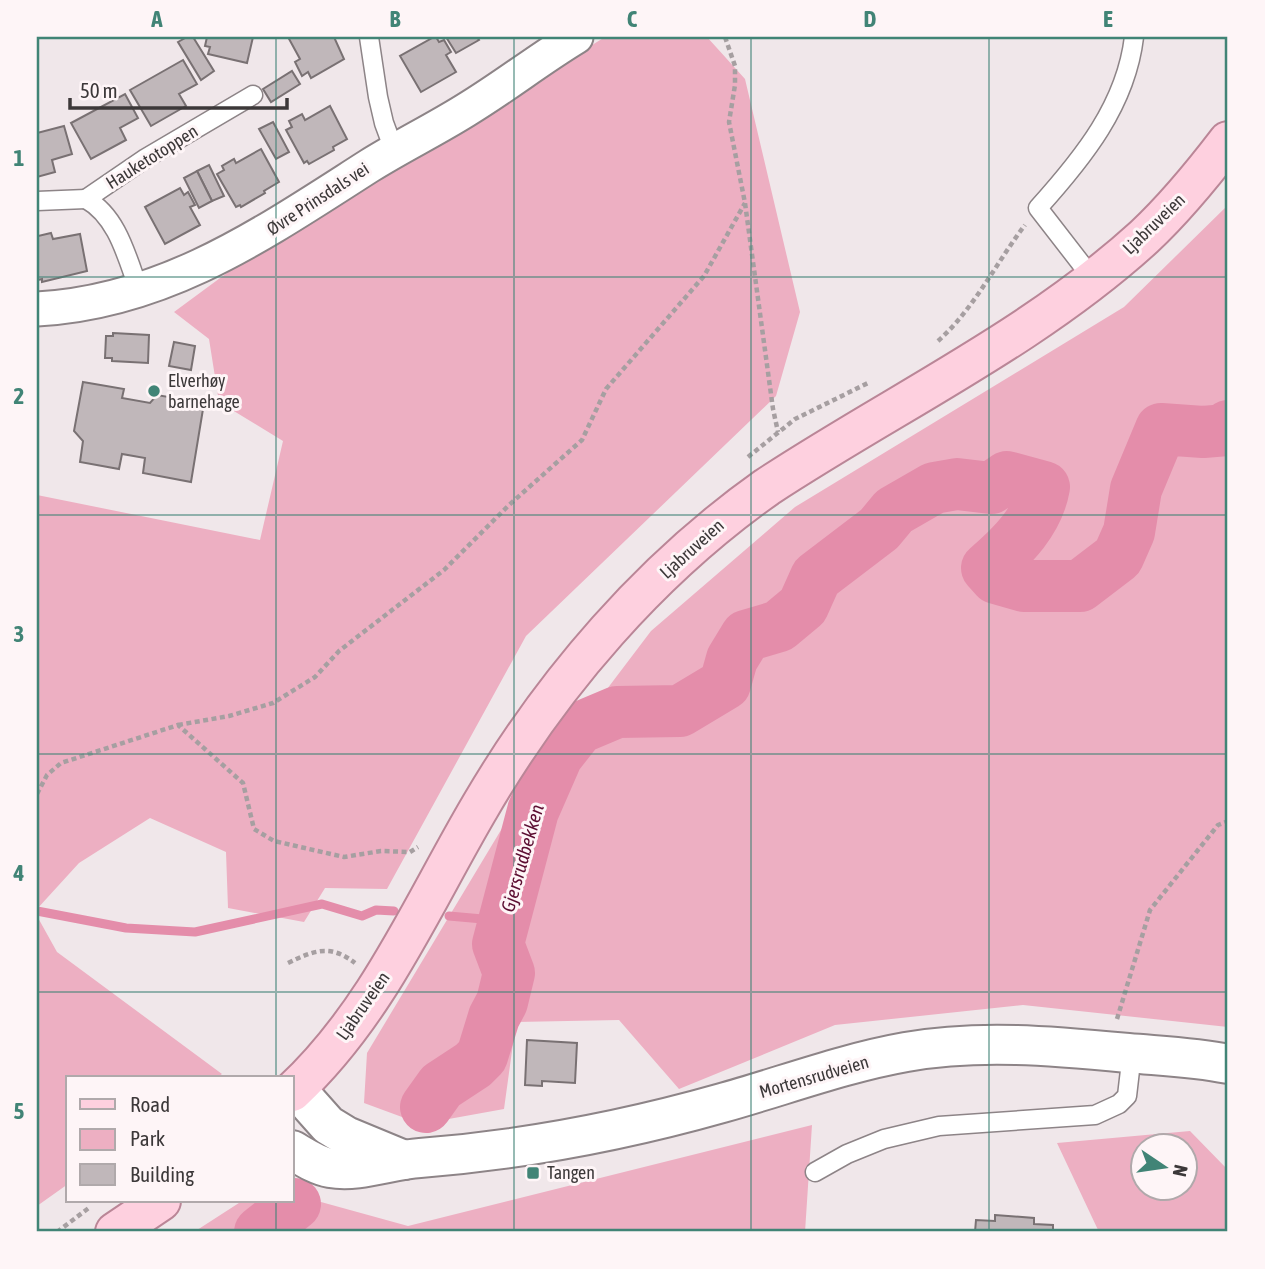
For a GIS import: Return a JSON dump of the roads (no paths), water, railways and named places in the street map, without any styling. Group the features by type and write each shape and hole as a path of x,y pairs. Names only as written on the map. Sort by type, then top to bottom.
{"main road":[{"name":"Ljabruveien","path":"294,1090 342,1038 382,981 481,805 535,721 597,644 673,564 738,508 767,487 1001,344 1093,279 1175,206 1228,141"},
{"path":"115,1232 160,1202"}],"street":[{"name":"Øvre Prinsdals vei","path":"37,309 97,301 175,279 252,241 394,150 466,110 562,41"},
{"name":"Mortensrudveien","path":"294,1151 330,1168 351,1169 534,1145 719,1104 904,1052 983,1044 1123,1041 1228,1064"},
{"name":"Mortensrudveien","path":"294,1090 328,1125 346,1136 404,1160"}],"lane":[{"path":"369,37 378,97 394,150"},
{"path":"1093,279 1038,208 1095,138 1115,104 1126,76 1134,37"},
{"name":"Hauketotoppen","path":"86,200 146,158 253,95"},
{"name":"Hauketotoppen","path":"37,201 86,200 100,207 121,243 139,290"},
{"path":"815,1172 847,1154 884,1139 939,1126 1095,1115 1119,1104 1127,1096 1123,1041"}],"waterway":[{"name":"Gjersrudbekken","path":"426,1107 441,1086 482,1056 494,1017 502,1002 509,973 498,944 533,811 557,756 579,728 617,712 680,711 725,684 732,659 746,636 779,626 803,606 816,577 879,529 894,511 934,488 957,484 991,488 1007,477 1044,487 1036,511 1023,532 987,568 996,578 1024,586 1080,586 1118,557 1129,532 1136,489 1161,429 1203,432 1227,430 1228,426"},
{"path":"37,911 126,928 195,932 322,904 362,916 376,910 394,911"},
{"path":"449,916 505,921"},
{"name":"Gjersrudbekken","path":"260,1232 295,1204"}],"place":[{"name":"Elverhøy barnehage","path":"154,391"},
{"name":"Tangen","path":"533,1173"}]}
